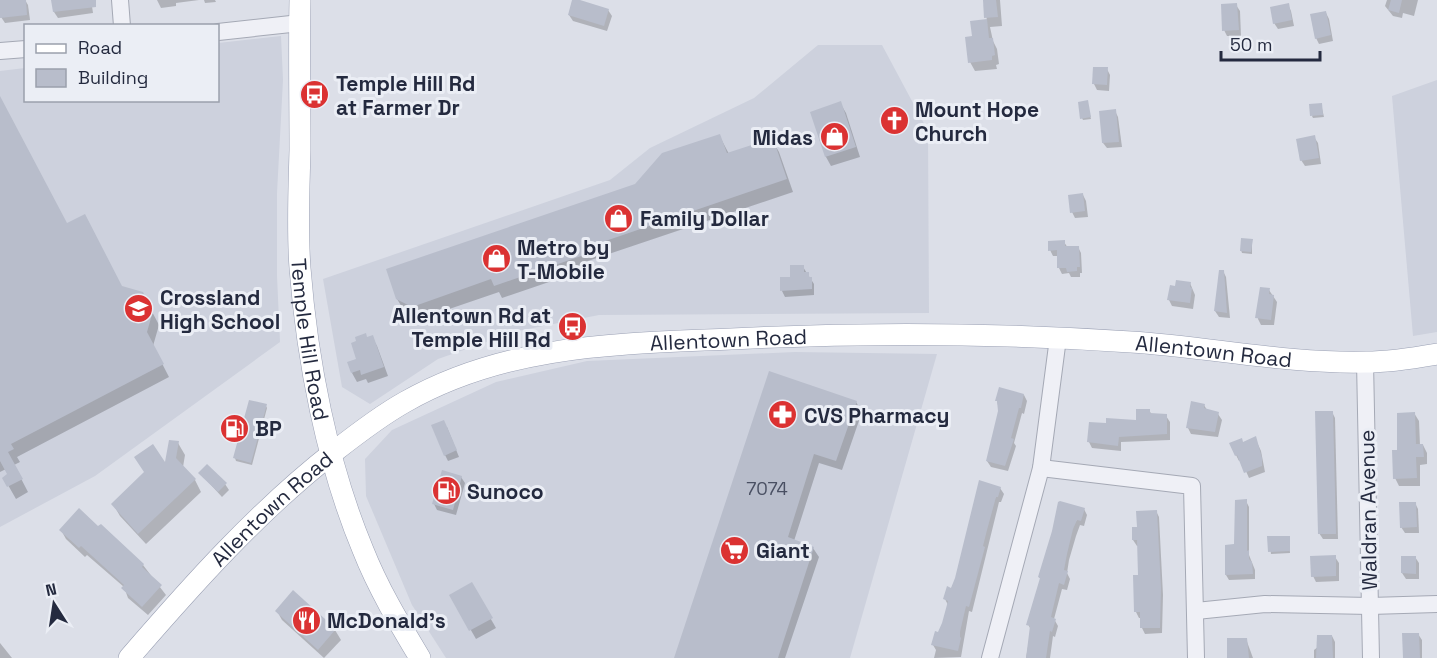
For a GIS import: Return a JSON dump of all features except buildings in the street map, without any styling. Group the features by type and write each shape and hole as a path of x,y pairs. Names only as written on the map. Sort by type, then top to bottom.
{"main road":[{"name":"Temple Hill Road","path":"300,0 300,264 308,347 342,494 363,550 396,619 420,658"},
{"name":"Allentown Road","path":"129,658 231,545 279,498 332,453 369,424 408,400 437,386 496,364 567,349 619,344 908,334 1058,338 1165,345 1289,358 1365,362 1437,354"}],"street":[{"path":"120,0 122,24"},
{"path":"219,32 300,23"},
{"path":"0,51 24,49"},
{"path":"990,658 1041,468 1058,338"},
{"name":"Waldran Avenue","path":"1365,362 1371,658"},
{"path":"1041,468 1192,486 1196,658"},
{"path":"1196,611 1265,604 1370,606 1437,604"}],"shaded area":[{"name":"Crossland High School","path":"281,36 283,80 277,193 280,342 95,476 0,527 0,71 24,68 24,102 219,102 219,43"},
{"path":"818,45 882,45 928,131 929,313 599,315 518,331 438,359 370,404 342,387 323,279 610,180 650,148 754,98"},
{"path":"1437,80 1437,332 1413,336 1392,96"},
{"path":"795,352 937,354 850,658 446,658 412,605 366,496 365,459 392,430 496,382 587,361"}],"place":[{"name":"Temple Hill Rd at Farmer Dr","path":"315,95"},
{"name":"Mount Hope Church","path":"894,121"},
{"name":"Midas","path":"834,137"},
{"name":"Family Dollar","path":"619,218"},
{"name":"Metro by T-Mobile","path":"496,259"},
{"name":"Crossland High School","path":"139,309"},
{"name":"Allentown Rd at Temple Hill Rd","path":"572,327"},
{"name":"CVS Pharmacy","path":"783,415"},
{"name":"BP","path":"234,428"},
{"name":"Sunoco","path":"446,491"},
{"name":"Giant","path":"735,550"},
{"name":"McDonald's","path":"306,620"}]}
